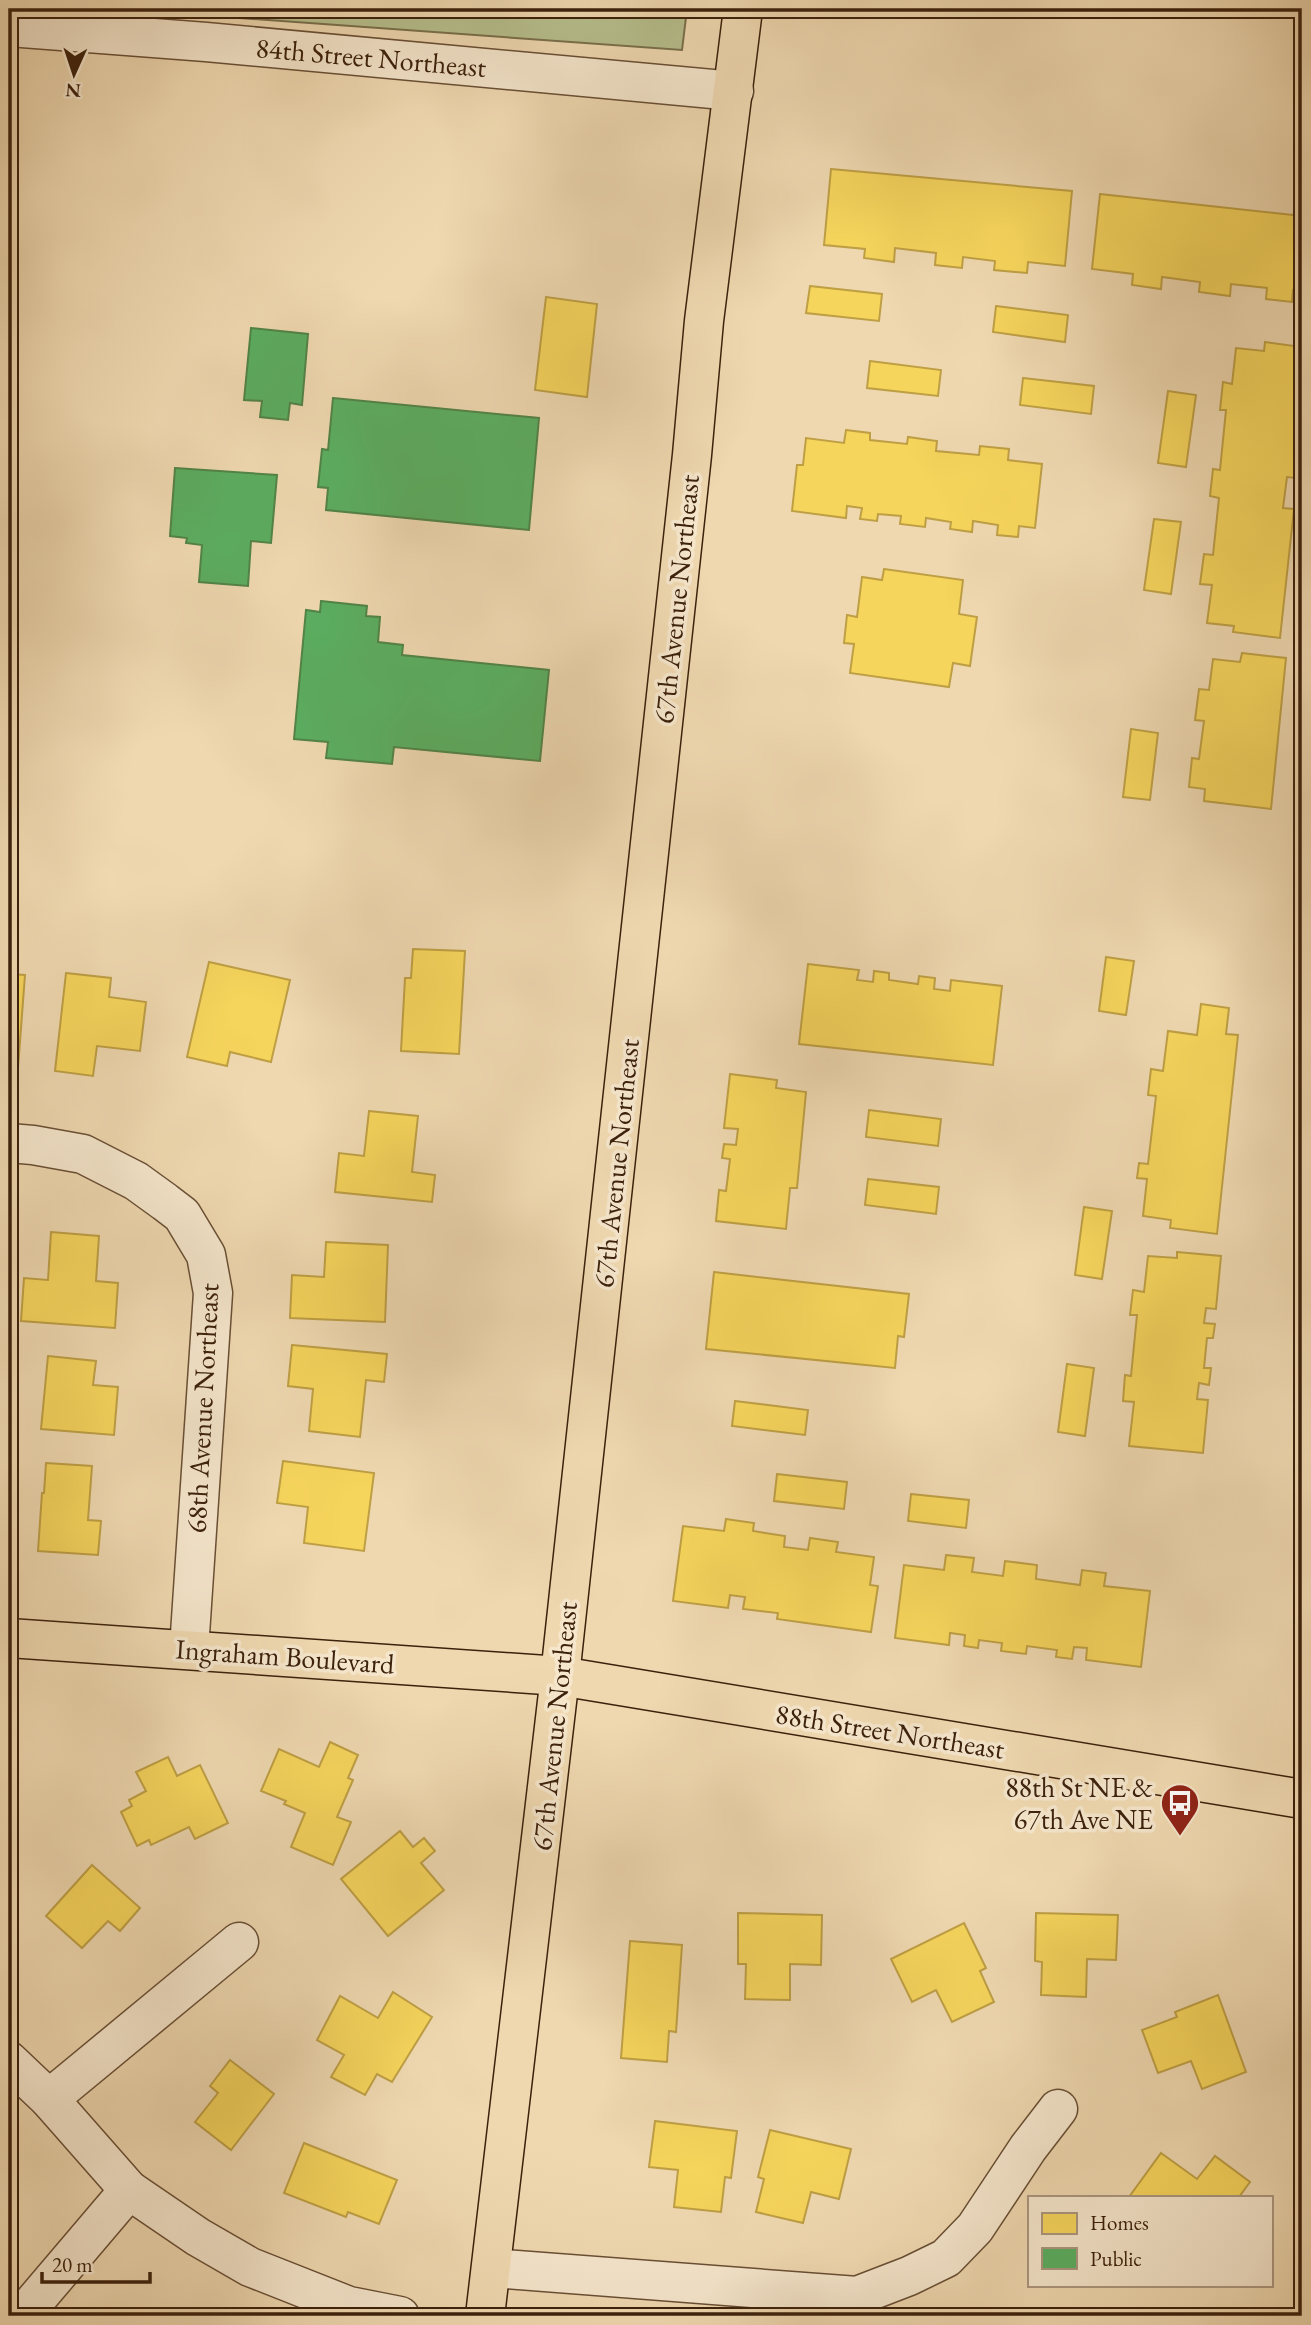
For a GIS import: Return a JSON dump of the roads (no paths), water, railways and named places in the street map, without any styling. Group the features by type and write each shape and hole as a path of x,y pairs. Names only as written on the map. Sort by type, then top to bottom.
{"main road":[{"name":"67th Avenue Northeast","path":"485,2316 560,1676 692,455 704,321 743,9"},
{"name":"Ingraham Boulevard","path":"9,1638 560,1676"},
{"name":"88th Street Northeast","path":"560,1676 1302,1799"}],"street":[{"name":"84th Street Northeast","path":"9,27 206,42 734,91"},
{"name":"68th Avenue Northeast","path":"21,1144 83,1154 136,1181 182,1215 206,1255 213,1293 189,1649"},
{"path":"49,2099 239,1942"},
{"path":"9,2062 49,2099 130,2190 198,2237 250,2267 349,2306 400,2316"},
{"path":"492,2268 857,2296 946,2258 975,2228 1028,2148 1058,2109"},
{"path":"22,2316 130,2190"}],"place":[{"name":"88th St NE & 67th Ave NE","path":"1180,1837"}]}
